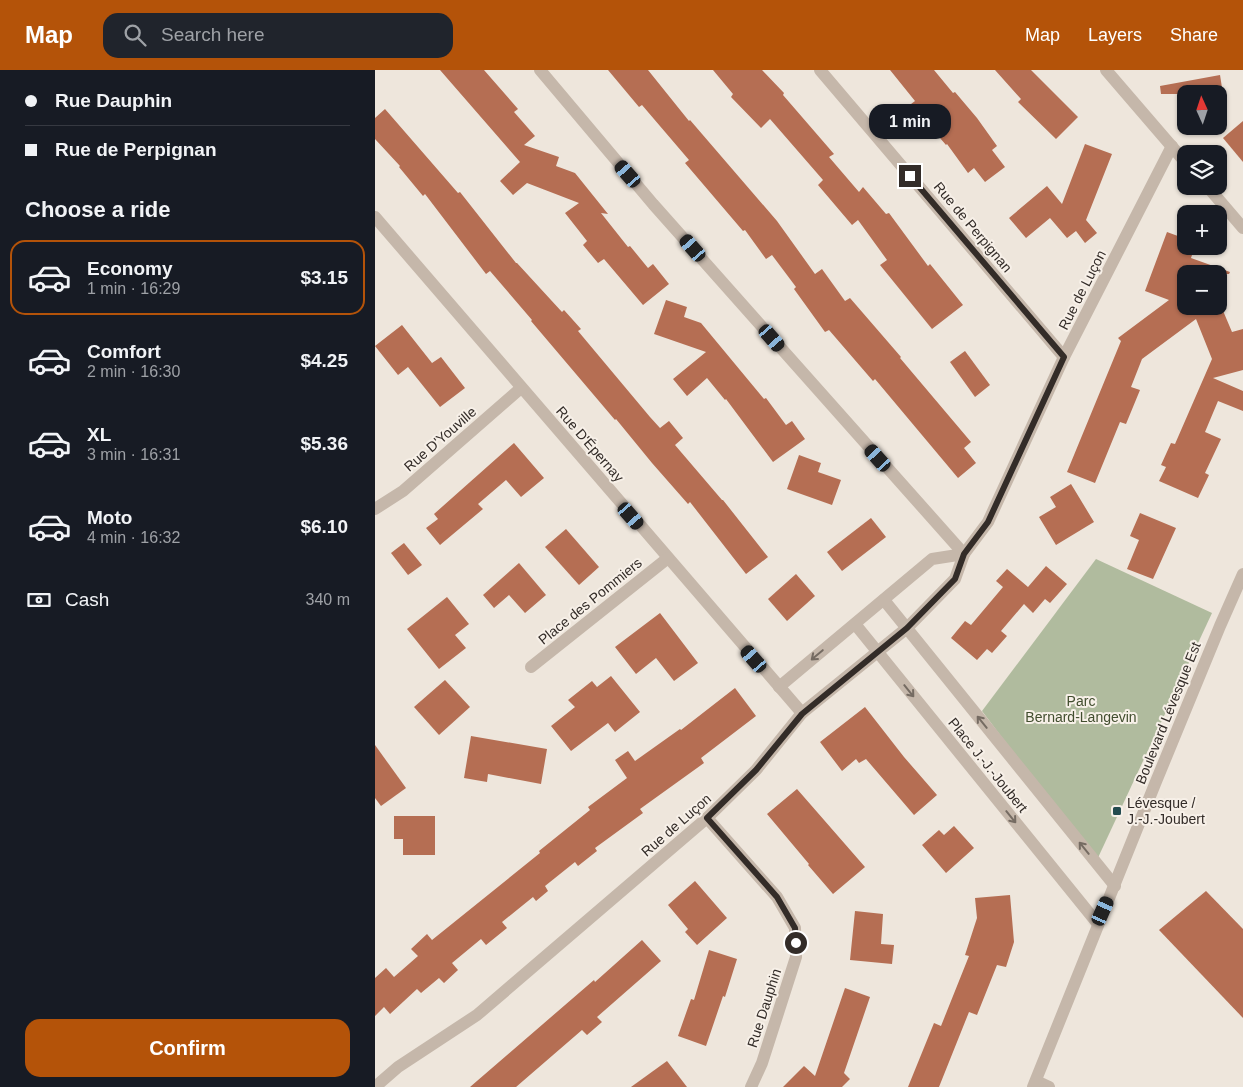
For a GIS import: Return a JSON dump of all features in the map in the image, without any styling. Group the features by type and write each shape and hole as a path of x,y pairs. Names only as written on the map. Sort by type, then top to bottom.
{"street":[{"path":"541,70 653,204 964,554"},
{"name":"Rue de Perpignan","path":"820,70 1064,357"},
{"path":"1106,70 1177,152"},
{"name":"Rue de Luçon","path":"375,1087 398,1067 477,1015 707,818 756,770 802,714 907,628 955,579 964,554 988,522 1064,357 1172,146"},
{"path":"1215,195 1243,228"},
{"name":"Rue D'Épernay","path":"375,217 802,714"},
{"name":"Rue D'Youville","path":"375,508 403,491 521,388"},
{"path":"779,687 932,559 964,554"},
{"name":"Place des Pommiers","path":"531,668 668,558"},
{"name":"Boulevard Lévesque Est","path":"1034,1084 1219,626 1243,574"},
{"name":"Place J.-J.-Joubert","path":"883,600 1115,886"},
{"name":"Place J.-J.-Joubert","path":"855,624 1098,924"},
{"name":"Rue Dauphin","path":"707,818 777,897 795,928 796,957 762,1063 751,1087"},
{"path":"1034,1084 1049,1087"}],"green space":[{"name":"Parc Bernard-Langevin","path":"1096,559 1212,613 1096,862 982,711"}],"building":[{"path":"440,70 484,70 518,109 514,112 535,136 524,145 559,157 556,166 575,173 608,214 601,213 628,247 630,246 648,268 653,264 669,284 643,305 604,259 598,263 583,245 587,241 565,213 579,203 527,183 513,195 500,181 520,162"},
{"path":"608,70 648,70 689,121 777,221 815,274 822,269 845,301 850,298 901,357 971,442 964,448 976,463 958,478 875,379 873,381 829,330 825,332 794,289 796,287 772,255 766,259 745,230 743,231 685,163 689,160 642,105 639,107"},
{"path":"713,70 762,70 784,93 783,95 834,154 829,157 859,192 863,187 886,214 889,213 928,266 930,264 963,305 932,329 880,265 887,260 858,220 852,225 818,185 823,180 770,119 761,128 731,97 733,94"},
{"path":"890,70 934,70 977,118 997,146 992,150 1005,167 985,182 974,168 968,173 947,144 911,104 915,101"},
{"path":"995,70 1031,70 1078,117 1056,139 1018,102 1021,99"},
{"path":"1220,75 1222,85 1177,85 1177,94 1161,94 1160,86"},
{"path":"385,109 458,193 460,192 516,263 562,312 564,310 581,329 578,331 660,428 669,421 683,438 675,445 723,500 768,557 746,574 690,502 688,504 652,463 490,271 486,274 425,194 423,196 400,166 375,139 375,118"},
{"path":"1243,121 1243,162 1223,138"},
{"path":"1085,144 1112,154 1086,220 1097,233 1085,243 1076,231 1067,238 1050,218 1026,238 1009,218 1047,186 1062,204"},
{"path":"1167,232 1177,236 1177,255 1192,255 1191,258 1210,265 1177,265 1177,315 1225,315 1232,332 1243,329 1243,370 1213,378 1243,391 1243,411 1218,401 1205,432 1221,439 1205,473 1209,475 1198,498 1159,481 1166,467 1161,465 1171,443 1175,444 1212,359 1196,319 1142,359 1131,387 1140,390 1126,424 1120,422 1095,483 1067,472 1121,341 1118,338 1169,300 1145,291"},
{"path":"666,300 687,307 684,317 701,323 764,399 766,398 786,425 792,421 805,439 773,462 726,399 707,378 687,396 673,379 706,352 654,334"},
{"path":"402,325 432,363 441,357 465,388 440,407 408,367 398,375 375,346"},
{"path":"965,351 990,385 975,397 950,362"},
{"path":"514,443 544,478 521,497 506,480 478,504 483,509 440,545 426,528 438,519 434,514"},
{"path":"799,455 821,463 818,472 841,480 832,505 787,489"},
{"path":"1071,484 1094,522 1056,545 1039,517 1056,507 1050,497"},
{"path":"1140,513 1176,528 1153,579 1127,569 1139,540 1130,536"},
{"path":"871,518 886,537 842,571 827,552"},
{"path":"566,529 599,567 579,585 545,547"},
{"path":"404,543 422,565 408,575 391,553"},
{"path":"519,563 546,595 525,613 509,595 494,608 483,595"},
{"path":"1046,566 1067,584 1050,603 1045,599 1033,613 1024,604 1001,631 1007,636 992,653 987,649 977,660 951,638 965,621 971,625 1003,587 996,581 1007,569 1028,587"},
{"path":"796,574 815,596 787,621 768,599"},
{"path":"447,597 469,624 455,635 466,648 439,669 407,629"},
{"path":"660,613 698,663 674,681 656,658 636,674 615,647"},
{"path":"611,676 640,712 615,732 608,723 571,751 551,726 575,707 568,700 592,681 597,687"},
{"path":"445,680 470,707 439,735 414,707"},
{"path":"735,688 756,716 701,758 704,763 640,809 643,813 595,848 597,851 578,866 575,862 545,886 548,891 536,901 533,897 502,922 507,928 486,945 481,939 452,963 458,970 444,983 439,978 421,993 417,989 390,1014 384,1007 375,1016 375,978 386,968 394,977 418,956 411,949 427,934 432,940 540,853 539,851 590,810 588,807 627,778 615,760 628,751 635,761 681,730"},
{"path":"865,707 937,795 914,815 866,759 859,763 856,759 842,771 820,742"},
{"path":"471,736 547,749 541,784 488,774 487,782 464,778"},
{"path":"375,745 406,788 381,806 375,798"},
{"path":"797,789 865,867 833,894 767,814"},
{"path":"394,816 435,816 435,855 403,855 403,839 394,839"},
{"path":"954,826 974,848 946,873 922,845 939,830 944,835"},
{"path":"695,881 727,918 697,945 685,932 688,929 668,905"},
{"path":"1206,891 1243,929 1243,1018 1159,930"},
{"path":"1010,895 1014,942 1006,967 997,965 977,1015 969,1012 939,1087 908,1087 934,1023 941,1026 969,956 965,955 977,918 975,898"},
{"path":"855,911 883,914 881,944 894,945 892,964 850,960"},
{"path":"642,940 661,961 597,1017 602,1022 587,1035 582,1030 516,1087 470,1087 594,980 595,982"},
{"path":"709,950 737,959 706,1046 678,1036 691,999 694,1000"},
{"path":"845,988 870,997 844,1073 850,1079 842,1087 783,1087 804,1066 815,1076"},
{"path":"667,1061 687,1087 631,1087"}],"place":[{"name":"Lévesque / J.-J.-Joubert","path":"1117,811"}],"route":[{"path":"796,943 795,928 777,897 707,818 756,770 802,714 907,628 955,579 964,554 988,522 1064,357 910,176"}]}
